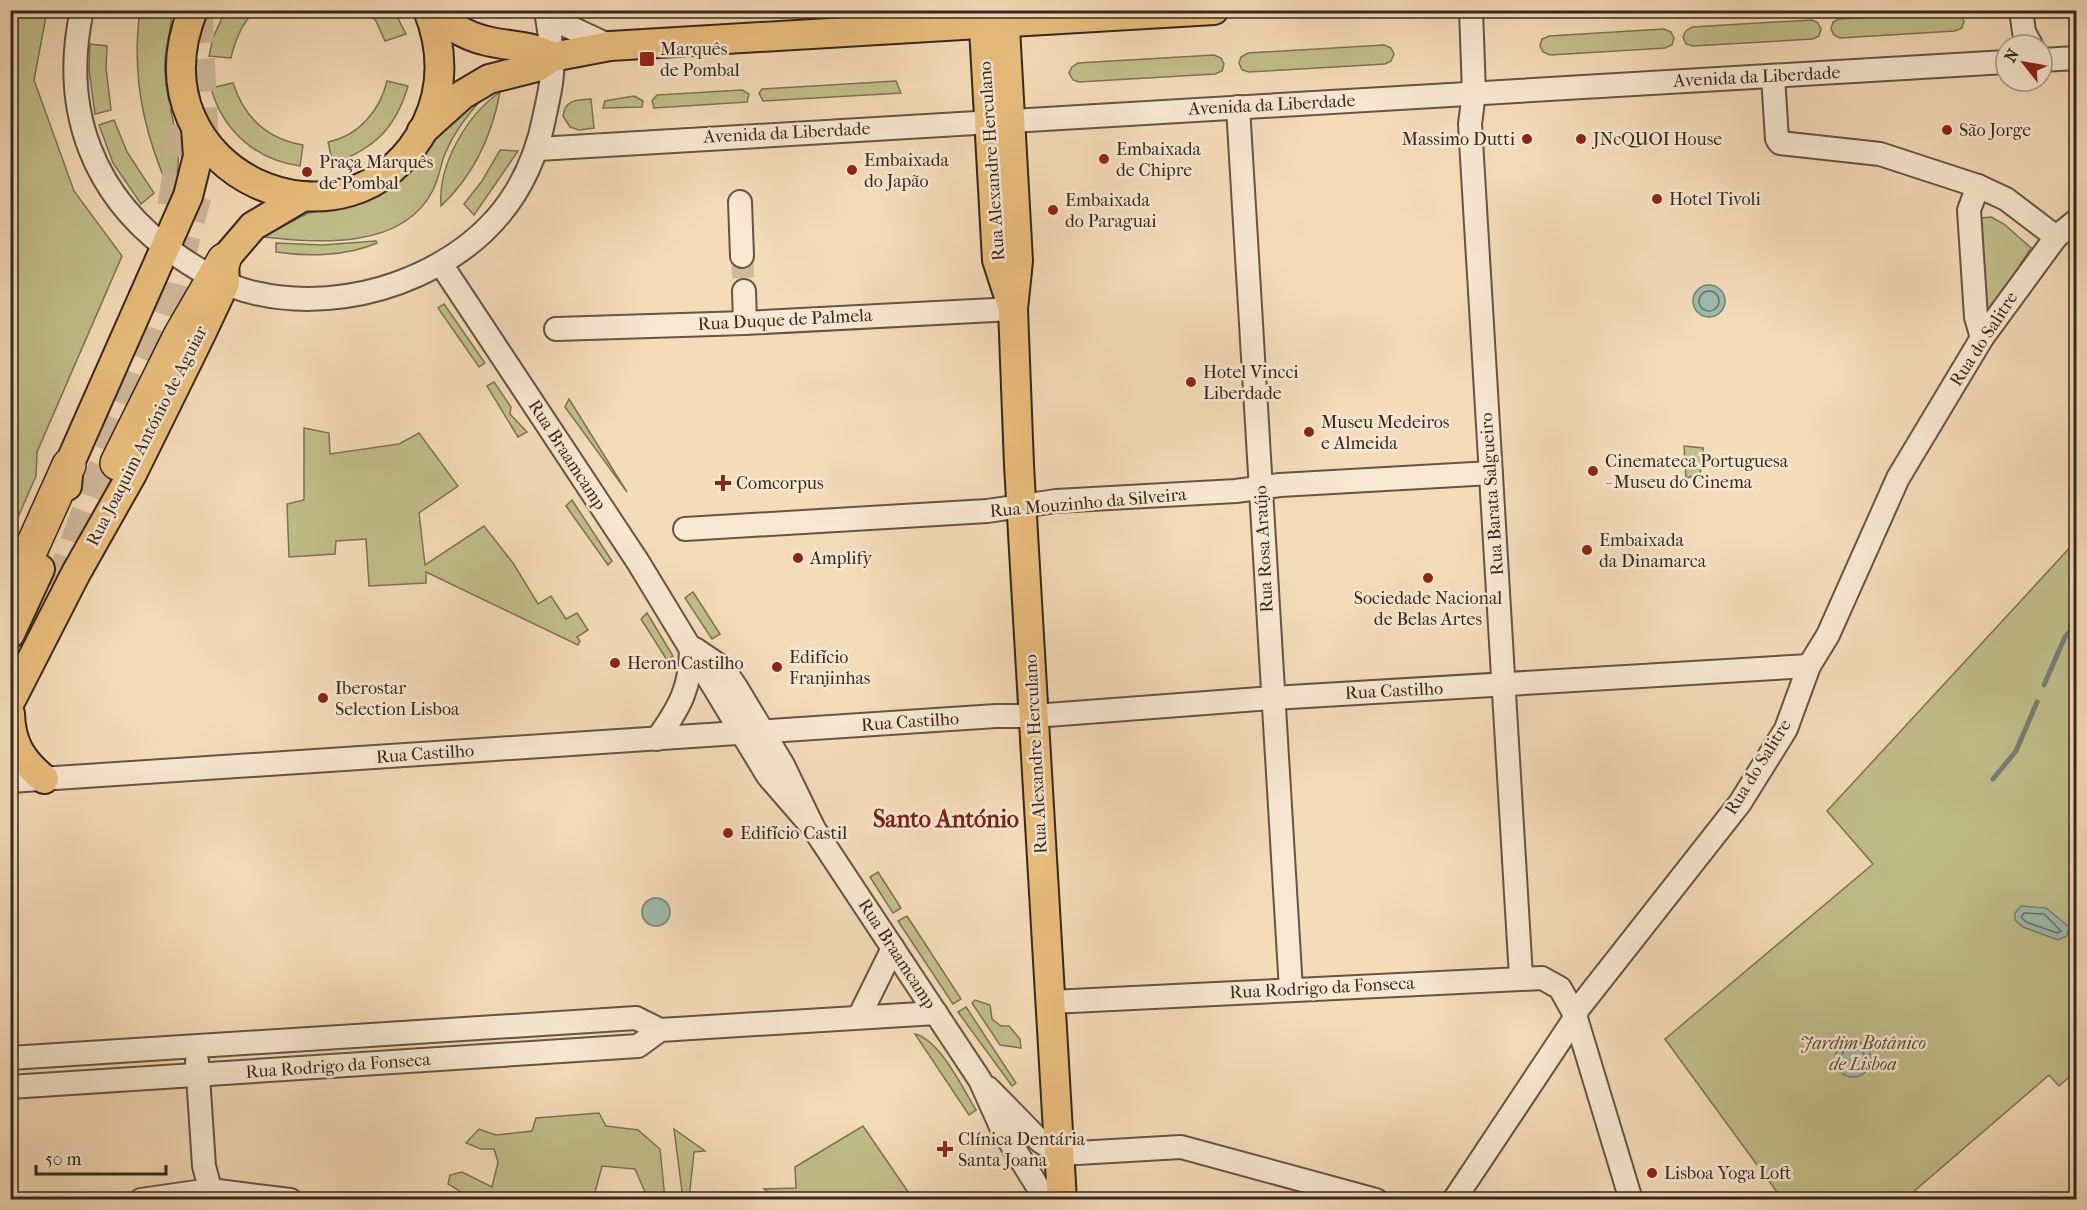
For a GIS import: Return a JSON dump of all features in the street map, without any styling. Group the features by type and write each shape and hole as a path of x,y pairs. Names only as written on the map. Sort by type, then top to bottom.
{"highway":[{"path":"117,463 180,336 221,273"},
{"path":"10,596 69,465"}],"main road":[{"path":"428,10 459,30 482,40 537,48 552,57"},
{"path":"189,15 181,50 181,77 186,103 196,128 215,155 241,177 271,190 304,196 346,191 372,180 406,154 422,131 435,102 440,71 438,40 428,10"},
{"path":"422,131 452,103 480,83 506,72 537,67 552,57 610,46 994,17 1214,10"},
{"name":"Rua Alexandre Herculano","path":"994,17 1000,121 997,261 1013,309 1022,506 1062,1200"},
{"name":"Rua Joaquim António de Aguiar","path":"10,634 60,522 69,465 195,173 198,143 196,128"},
{"name":"Rua Joaquim António de Aguiar","path":"10,702 75,573 132,474 221,273 253,226 304,196"},
{"path":"10,570 31,526 69,465"},
{"path":"10,714 11,730 20,754 44,779"}],"street":[{"path":"82,10 75,55 77,103 87,143 115,198 144,229 165,247 275,297 328,298 381,289 441,264 469,247 487,231 521,184 538,149 550,89 552,57 546,10"},
{"path":"546,10 566,26 610,46"},
{"name":"Rua Barata Salgueiro","path":"1471,10 1473,93 1470,124 1521,977"},
{"path":"2021,10 2025,33"},
{"path":"2054,58 2076,58"},
{"name":"Avenida da Liberdade","path":"538,149 1994,63"},
{"path":"1773,76 1777,139 1780,143 1880,154 1978,186 2006,199 2056,237"},
{"name":"Rua Rosa Araújo","path":"1238,107 1291,990"},
{"path":"1978,186 1969,210 1976,317 1982,338"},
{"path":"740,202 742,256"},
{"name":"Rua do Salitre","path":"1454,1200 1575,1015 1740,803 1786,729 1809,666 1828,635 1898,478 1982,338 2056,237 2076,221"},
{"name":"Rua Braamcamp","path":"441,264 691,647 752,732 768,776 814,828 980,1080 1002,1129 1046,1200"},
{"path":"744,291 745,323"},
{"name":"Rua Duque de Palmela","path":"556,329 745,323 1013,309"},
{"name":"Rua Mouzinho da Silveira","path":"685,529 987,511 1056,501 1491,473"},
{"path":"657,739 688,686 691,675 691,647"},
{"name":"Rua Castilho","path":"10,781 752,732 1034,716 1273,698 1809,666"},
{"path":"859,1017 893,948"},
{"name":"Rua Rodrigo da Fonseca","path":"1051,1002 1521,977 1542,978 1560,988 1575,1015 1631,1200"},
{"name":"Rua Rodrigo da Fonseca","path":"10,1058 636,1018 660,1030 936,1012"},
{"name":"Rua Rodrigo da Fonseca","path":"10,1087 638,1046 660,1030"},
{"path":"197,1046 204,1166 212,1195"},
{"name":"Rua Braamcamp","path":"980,1080 1040,1141 1060,1154"},
{"path":"1060,1154 1182,1147 1376,1200"},
{"path":"141,1200 212,1195 290,1200"}],"green space":[{"path":"11,10 47,11 34,80 74,191 122,256 37,452 36,476 11,533"},
{"path":"140,10 172,11 165,63 169,104 178,146 177,177 172,196 154,151 142,105 137,59"},
{"path":"225,11 255,11 239,33 231,58 209,56 213,38"},
{"path":"367,11 394,11 406,34 385,41 376,21"},
{"path":"1954,12 1961,15 1964,21 1962,28 1955,31 1840,38 1834,35 1831,29 1833,22 1839,19"},
{"path":"1812,20 1818,23 1821,29 1819,36 1813,39 1693,46 1686,44 1683,37 1692,27"},
{"path":"1664,29 1671,32 1674,38 1672,45 1665,48 1550,55 1543,52 1540,46 1542,39 1549,36"},
{"path":"90,44 107,46 106,68 111,110 95,114 89,70"},
{"path":"1384,45 1391,48 1394,54 1391,61 1385,64 1249,72 1242,70 1239,63 1241,57 1248,53"},
{"path":"1214,55 1221,58 1224,64 1222,71 1215,74 1079,82 1073,80 1069,73 1078,63"},
{"path":"387,81 408,86 397,114 381,136 371,144 333,164 328,142 349,134 366,121 379,102"},
{"path":"896,81 901,93 763,101 759,93 762,89"},
{"path":"233,83 250,116 268,132 278,138 303,145 300,166 269,157 244,141 233,130 216,103 211,88"},
{"path":"742,90 749,94 747,102 654,108 652,101 657,95"},
{"path":"500,92 492,124 472,168 463,182 441,206 444,174 457,142 476,114"},
{"path":"634,96 643,101 642,107 603,108 605,101"},
{"path":"483,98 465,119 450,143 433,190 419,209 402,224 381,233 333,241 263,237 308,213 357,203 390,187 421,158 451,119"},
{"path":"591,99 594,128 579,130 570,127 563,116 566,106 573,101"},
{"path":"114,120 127,152 154,193 141,204 113,163 99,125"},
{"path":"500,150 518,151 474,215 464,204 482,181"},
{"path":"1991,217 2004,224 2031,248 1987,315 1981,218"},
{"path":"376,241 377,243 340,253 301,255 276,252 276,243 322,245"},
{"path":"444,304 485,363 479,367 438,308"},
{"path":"494,382 511,407 510,414 527,432 518,437 487,386"},
{"path":"569,399 627,492 565,407"},
{"path":"304,428 329,433 330,454 399,444 419,433 458,486 419,513 425,565 484,526 513,563 538,604 551,596 566,619 577,613 588,630 577,637 580,641 578,645 426,572 426,583 369,586 366,539 336,541 335,554 289,557 287,504 304,500"},
{"path":"1684,446 1703,448 1704,462 1699,475 1686,478"},
{"path":"572,500 612,561 608,565 566,506"},
{"name":"Jardim Botânico de Lisboa","path":"2076,541 2076,1071 2059,1086 2049,1075 1905,1199 1782,1199 1665,1039 1873,864 1827,811"},
{"path":"693,592 720,634 712,639 685,598"},
{"path":"647,613 673,656 667,660 641,619"},
{"path":"878,872 901,908 893,913 870,877"},
{"path":"907,916 961,999 953,1004 898,921"},
{"path":"975,1000 990,1005 992,1019 1001,1026 1009,1026 1020,1039 1021,1048 1000,1045 972,1003"},
{"path":"966,1007 1016,1083 1012,1086 958,1012"},
{"path":"915,1034 933,1045 942,1055 976,1110 969,1115"},
{"path":"599,1113 606,1126 638,1130 660,1149 665,1199 648,1199 635,1169 602,1166 594,1196 597,1199 472,1199 448,1184 450,1175 462,1172 492,1187 498,1162 494,1149 481,1149 466,1143 479,1129 496,1135 532,1131 536,1118"},
{"path":"863,1126 913,1199 777,1199 764,1189 796,1188 795,1167"},
{"path":"674,1129 705,1151 694,1152 689,1199 683,1199"}],"water":[{"path":"1709,285 1720,290 1725,301 1720,312 1709,317 1698,312 1693,301 1698,290"},
{"path":"656,898 666,902 670,912 666,922 656,926 646,922 642,912 646,902"},
{"path":"2021,906 2046,908 2069,927 2067,936 2058,940 2023,927 2015,920 2015,913"},
{"path":"1853,1041 1866,1046 1871,1059 1866,1072 1853,1077 1840,1072 1835,1059 1840,1046"}],"waterway":[{"path":"2044,685 2065,637 2076,624"},
{"path":"1993,779 2016,751 2037,702"}],"tunnel":[{"path":"196,10 202,136"},
{"path":"174,206 182,153 181,102"},
{"path":"56,588 69,563 148,354 167,300 195,196"},
{"path":"742,256 744,291"},
{"path":"10,653 32,607"}],"place":[{"name":"Marquês de Pombal","path":"647,59"},
{"name":"São Jorge","path":"1947,130"},
{"name":"Massimo Dutti","path":"1527,139"},
{"name":"JNcQUOI House","path":"1581,139"},
{"name":"Embaixada de Chipre","path":"1104,159"},
{"name":"Embaixada do Japão","path":"852,170"},
{"name":"Praça Marquês de Pombal","path":"307,172"},
{"name":"Hotel Tivoli","path":"1657,199"},
{"name":"Embaixada do Paraguai","path":"1053,210"},
{"name":"Hotel Vincci Liberdade","path":"1191,382"},
{"name":"Museu Medeiros e Almeida","path":"1309,432"},
{"name":"Cinemateca Portuguesa - Museu do Cinema","path":"1593,471"},
{"name":"Comcorpus","path":"723,483"},
{"name":"Embaixada da Dinamarca","path":"1587,550"},
{"name":"Amplify","path":"798,558"},
{"name":"Sociedade Nacional de Belas Artes","path":"1428,578"},
{"name":"Heron Castilho","path":"615,663"},
{"name":"Edifício Franjinhas","path":"777,667"},
{"name":"Iberostar Selection Lisboa","path":"323,698"},
{"name":"Edifício Castil","path":"728,833"},
{"name":"Clínica Dentária Santa Joana","path":"945,1149"},
{"name":"Lisboa Yoga Loft","path":"1652,1173"}],"district":[{"name":"Santo António","path":"946,819"}]}
